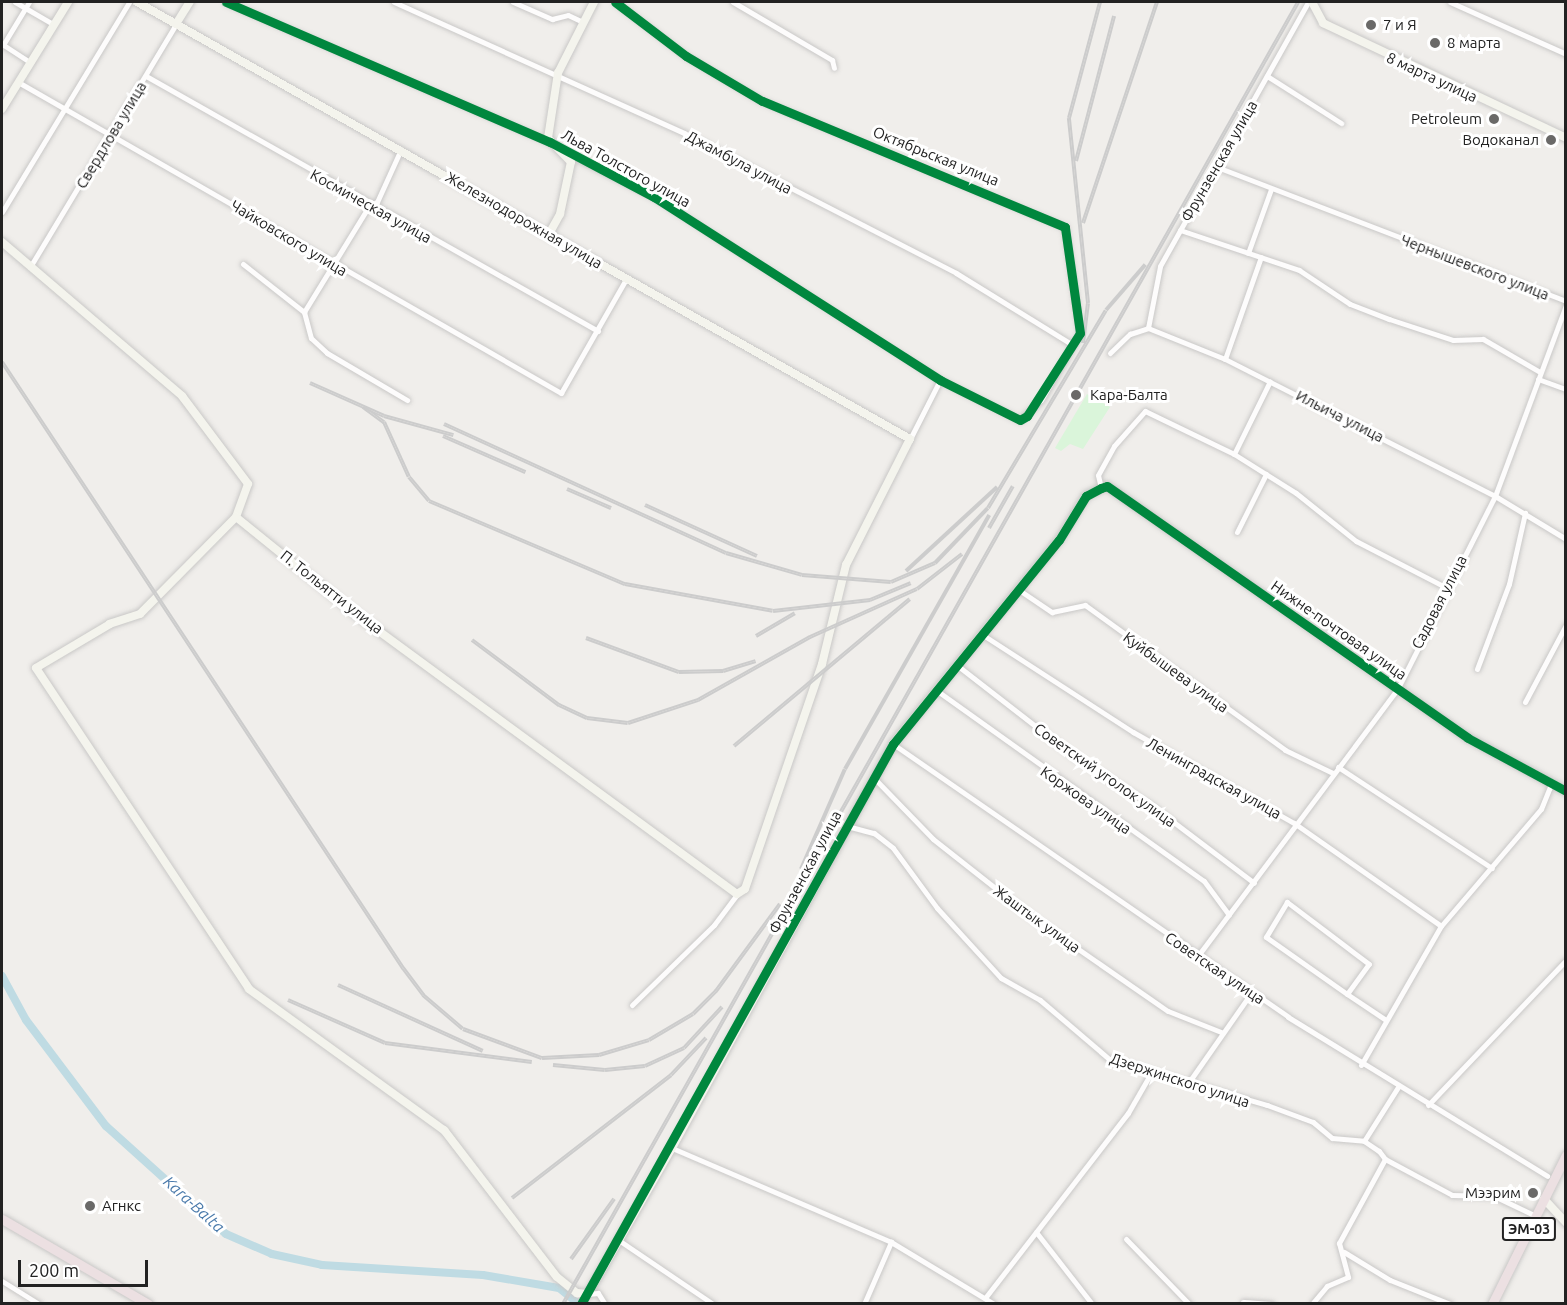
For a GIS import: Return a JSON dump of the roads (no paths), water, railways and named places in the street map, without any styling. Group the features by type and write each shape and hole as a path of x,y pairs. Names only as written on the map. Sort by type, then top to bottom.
{"highway":[{"name":"ЭМ-03","path":"1492,1304 1544,1199 1550,1178 1566,1155"},
{"path":"2,1219 148,1304"}],"street":[{"path":"15,2 27,4 53,24"},
{"path":"2,109 68,2"},
{"path":"2,212 129,2"},
{"name":"Железнодорожная улица","path":"137,2 401,149 910,439"},
{"name":"Свердлова улица","path":"30,267 112,135 190,2"},
{"name":"Льва Толстого улица","path":"226,2 550,142 654,197 940,380 1020,420"},
{"name":"Джамбула улица","path":"393,2 482,45 558,73 956,273 1073,345"},
{"path":"513,2 552,19 568,15 582,22"},
{"path":"550,142 558,73 594,2"},
{"name":"Октябрьская улица","path":"615,2 686,56 762,101 1065,228 1081,324 1073,345 1041,400 1020,420"},
{"path":"733,2 832,60 834,68"},
{"name":"Фрунзенская улица","path":"1148,328 1160,267 1310,2"},
{"name":"8 марта улица","path":"1310,2 1323,24 1566,138"},
{"path":"1450,2 1566,54"},
{"path":"27,4 2,45 30,62"},
{"name":"Космическая улица","path":"146,76 369,206 598,331"},
{"path":"1267,76 1341,123"},
{"name":"Чайковского улица","path":"18,82 561,393 598,331"},
{"path":"303,312 369,206 387,185 401,149"},
{"path":"549,234 560,214 571,162 567,153"},
{"name":"Чернышевского улица","path":"1216,167 1566,303"},
{"path":"1248,253 1271,189"},
{"path":"1180,230 1299,270 1350,304 1453,340 1483,339 1540,372"},
{"path":"2,242 139,356 232,456 248,484 236,517 140,614 110,624 36,668 249,989 444,1130 557,1277 588,1294 598,1293 606,1304"},
{"path":"1225,359 1260,257"},
{"path":"243,264 303,312 311,338 327,353 407,400"},
{"path":"598,331 626,279"},
{"name":"Садовая улица","path":"1197,957 1254,883 1294,823 1396,690 1445,587 1495,496 1566,303"},
{"path":"1110,352 1130,334 1148,328"},
{"name":"Ильича улица","path":"1148,328 1225,359 1270,381 1495,496 1566,539"},
{"path":"1538,379 1566,389"},
{"path":"632,1005 714,925 737,894 749,884 822,664 846,565 940,380"},
{"path":"1234,454 1270,381"},
{"path":"1101,488 1098,475 1114,446 1145,411 1234,454 1266,474 1356,541 1445,587"},
{"path":"1237,532 1266,474"},
{"name":"Нижне-почтовая улица","path":"1101,488 1107,486 1396,690 1502,759 1566,791"},
{"name":"Фрунзенская улица","path":"581,1304 672,1148 846,825 893,744 1019,590 1086,496 1101,488"},
{"path":"1477,669 1509,584 1525,513"},
{"name":"П. Тольятти улица","path":"236,517 357,615 737,894"},
{"name":"Куйбышева улица","path":"1019,590 1052,612 1084,605 1275,744 1333,773"},
{"path":"1525,702 1566,625"},
{"name":"Ленинградская улица","path":"983,635 1133,732 1294,823 1441,926"},
{"name":"Советский уголок улица","path":"958,666 1078,759 1151,805 1254,883"},
{"name":"Коржова улица","path":"936,690 1204,881 1229,915"},
{"name":"Советская улица","path":"893,744 1251,993 1361,1065 1550,1178"},
{"path":"1338,767 1492,868"},
{"name":"Жаштык улица","path":"873,777 933,839 1032,917 1168,1011 1221,1032"},
{"path":"1361,1065 1441,926 1541,809 1551,784"},
{"name":"Дзержинского улица","path":"846,825 874,833 904,860 937,908 1001,978 1040,1000 1109,1059 1313,1122 1332,1138 1364,1141 1379,1151 1385,1159"},
{"path":"1347,994 1369,964 1287,902 1266,936 1347,994 1386,1020"},
{"path":"1428,1105 1566,960"},
{"path":"1189,1082 1221,1032 1251,993"},
{"path":"985,1298 1128,1113 1151,1073"},
{"path":"1364,1141 1398,1087"},
{"path":"672,1148 891,1242 993,1304"},
{"path":"1312,1304 1327,1286 1348,1277 1342,1233 1385,1159 1452,1195 1494,1196 1536,1216"},
{"path":"1544,1199 1566,1223"},
{"path":"1036,1232 1092,1304"},
{"path":"617,1239 713,1304"},
{"path":"1126,1239 1188,1304"},
{"path":"864,1304 891,1242"},
{"path":"1343,1252 1390,1280 1450,1304"},
{"path":"2,1281 39,1304"},
{"path":"1243,1302 1272,1304"}],"waterway":[{"name":"Kara-Balta","path":"2,976 26,1020 106,1126 226,1234 272,1254 322,1265 483,1275 559,1288 579,1304"}],"railway":[{"path":"1083,343 1088,303 1069,118 1100,2"},
{"path":"1083,223 1157,2"},
{"path":"563,1304 1298,2"},
{"path":"1076,161 1114,16"},
{"path":"444,424 726,553 802,575 891,582 935,563 988,508 1106,310 1145,265"},
{"path":"2,362 403,968 423,995 463,1029 542,1058 599,1055 649,1040 693,1014 716,991 780,904"},
{"path":"310,383 384,416 453,435"},
{"path":"363,407 384,422 409,477 429,501 625,584 773,611 870,600 911,583"},
{"path":"443,436 525,472"},
{"path":"989,528 1013,486"},
{"path":"906,571 997,487"},
{"path":"567,489 611,508"},
{"path":"645,505 757,556"},
{"path":"801,869 845,769 989,515"},
{"path":"472,640 559,705 587,718 628,723 698,700 810,637 917,589 962,554"},
{"path":"734,746 910,599"},
{"path":"756,636 795,613"},
{"path":"586,638 679,672 723,671 755,661"},
{"path":"338,985 483,1051"},
{"path":"288,1000 385,1043 532,1062"},
{"path":"553,1065 605,1070 645,1066 684,1048 722,1007"},
{"path":"512,1198 671,1075 706,1038"},
{"path":"571,1259 614,1199"}],"place":[{"name":"7 и Я","path":"1371,25"},
{"name":"8 марта","path":"1435,43"},
{"name":"Petroleum","path":"1494,119"},
{"name":"Водоканал","path":"1551,140"},
{"name":"Кара-Балта","path":"1076,395"},
{"name":"Мээрим","path":"1533,1193"},
{"name":"Агнкс","path":"90,1206"}]}
